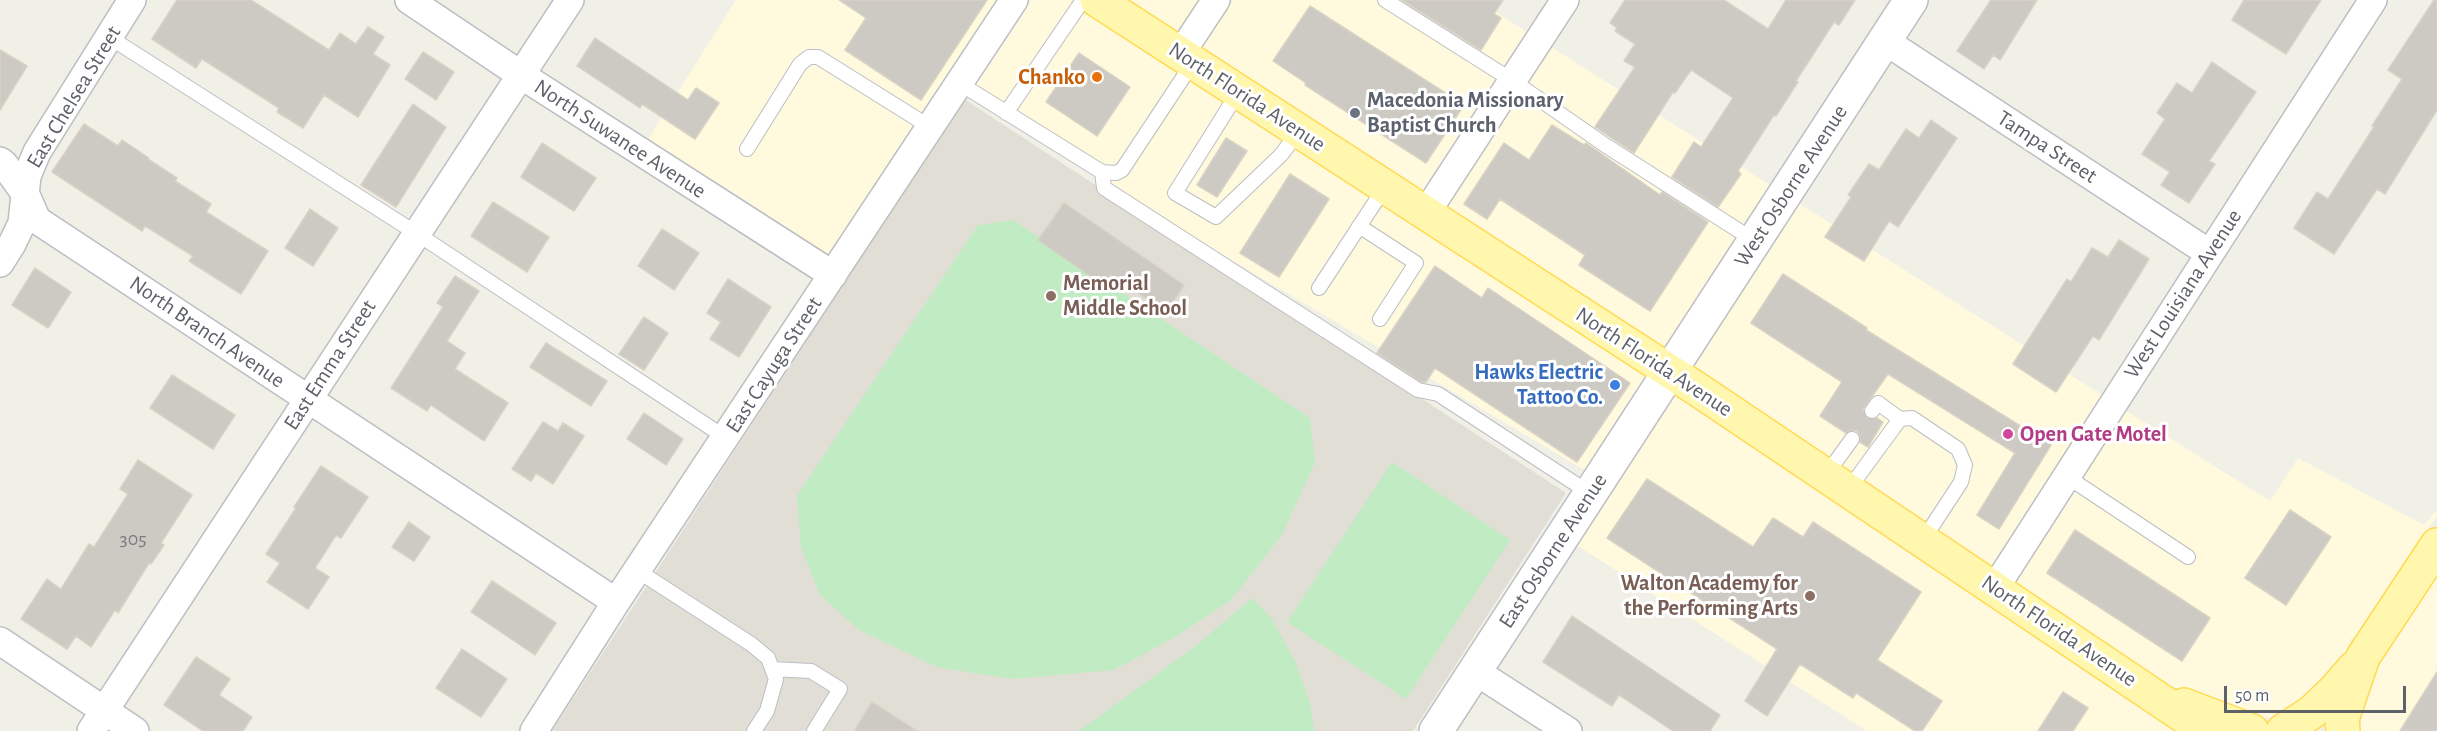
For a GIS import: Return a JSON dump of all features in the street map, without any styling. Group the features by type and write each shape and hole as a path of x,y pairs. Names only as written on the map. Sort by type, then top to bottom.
{"main road":[{"name":"North Florida Avenue","path":"1097,0 1670,372 2206,731"},
{"path":"2283,731 2312,712 2327,698 2362,657 2437,545"},
{"path":"2343,731 2342,719 2362,657"},
{"path":"2144,689 2252,731"}],"street":[{"name":"East Chelsea Street","path":"0,263 21,223 27,176 37,152 132,0"},
{"name":"North Suwanee Avenue","path":"409,0 521,75 834,275"},
{"name":"East Emma Street","path":"97,721 570,0"},
{"name":"East Cayuga Street","path":"534,731 616,602 1014,0"},
{"path":"1187,57 1216,0"},
{"path":"1426,213 1565,0"},
{"name":"West Osborne Avenue","path":"1670,372 1911,0"},
{"name":"West Louisiana Avenue","path":"1995,588 2373,0"},
{"name":"Tampa Street","path":"1885,40 2209,254"},
{"name":"North Branch Avenue","path":"0,161 26,195 37,220 616,602"},
{"name":"East Osborne Avenue","path":"1436,731 1670,372"},
{"path":"0,641 97,721 135,731"},
{"path":"1475,671 1568,731"}],"lane":[{"path":"1006,113 1083,0"},
{"path":"1385,0 1513,81 1605,145 1755,241"},
{"path":"109,37 416,233 726,438"},
{"path":"747,149 800,64 809,57 818,57 930,127"},
{"path":"959,83 1102,172 1116,173 1122,170 1187,57"},
{"path":"1239,91 1174,193 1215,218 1281,155 1299,130"},
{"path":"1102,172 1104,188 1418,390 1438,394 1591,494"},
{"path":"1319,288 1385,187"},
{"path":"1359,226 1416,263 1380,319"},
{"path":"1872,411 1878,403 1900,419"},
{"path":"1837,483 1900,419 1911,418 1958,449 1965,465 1961,482 1923,540"},
{"path":"1837,483 1852,439"},
{"path":"2066,476 2188,557"},
{"path":"638,571 751,644 768,658 776,680 767,711 754,731"},
{"path":"772,669 811,671 840,689 814,731"}],"shaded area":[{"path":"736,0 997,0 828,257 647,141"},
{"path":"1031,0 1074,0 1652,375 1588,472 1206,245 971,91"},
{"path":"1121,0 1199,0 1176,35"},
{"path":"1233,0 1477,0 1527,32 1421,195 1200,51"},
{"path":"1551,47 1773,187 1665,354 1445,211"},
{"name":"Memorial Middle School","path":"964,99 1566,493 1413,731 552,731"},
{"path":"1797,202 2102,395 1990,569 1689,369"},
{"path":"1675,390 2183,731 1867,731 1575,544"},
{"path":"2125,410 2270,501 2298,458 2424,525 2437,510 2437,516 2354,638 2351,638 2349,647 2302,702 2281,716 2255,719 2149,677 2013,585"},
{"path":"2437,566 2437,731 2361,731 2362,701 2373,661"}],"green space":[{"path":"1013,220 1310,418 1315,462 1282,535 1230,601 1175,637 1114,670 1011,679 937,667 859,630 820,595 801,547 797,496 978,225"},
{"path":"1392,462 1510,540 1406,699 1287,622"},
{"path":"1252,598 1272,619 1295,661 1310,703 1314,731 1079,731 1197,645"}],"building":[{"path":"177,0 251,0 329,50 340,33 356,44 368,27 384,37 373,54 390,65 358,117 324,95 303,128 277,112 279,108 202,59 196,68 152,39"},
{"path":"839,0 987,0 921,100 845,50 866,18"},
{"path":"1402,0 1503,0 1494,14 1501,18 1481,50"},
{"path":"1625,0 1724,0 1768,29 1786,0 1855,0 1839,25 1834,22 1796,81 1798,82 1738,171 1741,174 1718,207 1672,177 1694,142 1701,147 1733,98 1691,70 1675,93 1673,92 1634,153 1595,127 1635,67 1624,61 1635,44 1615,31 1617,28 1610,23"},
{"path":"1991,0 2037,0 2000,60 1993,55 1984,69 1957,51"},
{"path":"2244,0 2321,0 2286,54 2232,20"},
{"path":"2434,0 2437,0 2437,110 2385,194 2377,189 2334,254 2294,228 2317,192 2328,199 2374,127 2372,126 2402,79 2388,70"},
{"path":"1310,6 1464,105 1426,163 1305,85 1306,83 1273,61"},
{"path":"595,38 688,100 696,88 719,103 695,139 642,104 640,108 577,66"},
{"path":"0,50 27,66 0,110"},
{"path":"423,52 454,72 436,100 405,79"},
{"path":"1079,53 1130,87 1097,136 1046,102"},
{"path":"2212,62 2256,92 2209,161 2215,164 2189,203 2161,185 2170,172 2142,154 2165,119 2157,113 2177,83 2192,93"},
{"path":"413,104 446,127 396,207 361,185"},
{"path":"1931,120 1957,138 1898,227 1889,221 1864,261 1825,237 1851,197 1848,195 1869,164 1879,170 1906,129 1919,138"},
{"path":"84,124 118,146 122,140 149,158 177,178 175,181 211,204 206,212 268,251 241,294 189,261 193,256 145,226 142,231 52,172"},
{"path":"1552,125 1584,145 1586,143 1660,195 1662,192 1708,222 1650,311 1579,265 1585,255 1500,199 1487,219 1464,204 1504,143 1529,160"},
{"path":"1226,138 1247,151 1217,197 1197,185"},
{"path":"542,143 596,178 574,211 521,177"},
{"path":"1290,174 1329,199 1279,277 1240,253"},
{"path":"493,202 549,237 527,272 471,236"},
{"path":"1064,203 1184,285 1167,312 1110,275 1103,285 1038,240"},
{"path":"310,209 338,228 313,266 285,248"},
{"path":"662,229 699,253 674,290 638,266"},
{"path":"2119,240 2149,259 2099,340 2093,336 2056,392 2013,364 2067,279 2071,282 2092,248 2108,257"},
{"path":"1435,266 1482,298 1488,288 1630,383 1577,462 1435,368 1426,382 1421,382 1377,353"},
{"path":"35,268 71,292 48,328 12,305"},
{"name":"Open Gate Motel","path":"1783,274 1867,328 1866,330 2051,445 1999,529 1977,515 2015,453 1888,374 1863,409 1867,418 1877,418 1883,422 1868,447 1860,442 1857,431 1852,430 1846,433 1820,416 1842,382 1751,323"},
{"path":"455,276 479,291 447,341 465,353 455,369 508,403 484,441 431,405 427,411 391,388 443,307 437,303"},
{"path":"728,279 771,307 739,357 710,339 721,322 707,313"},
{"path":"644,317 668,333 644,370 619,354"},
{"path":"546,343 607,381 591,406 530,367"},
{"path":"172,375 235,415 213,449 150,408"},
{"path":"644,413 683,439 666,465 627,439"},
{"path":"543,422 558,431 563,423 584,436 553,484 536,473 531,481 512,469"},
{"path":"138,460 192,495 161,543 164,545 151,564 149,563 118,613 115,610 91,647 76,636 67,649 21,619 47,579 61,589 89,544 94,547 128,494 120,489"},
{"path":"321,466 368,497 341,538 336,535 315,568 329,577 308,609 267,582 280,563 266,554"},
{"path":"1647,479 1753,547 1773,518 1803,537 1813,522 1921,592 1877,660 1942,701 1922,731 1915,731 1856,693 1853,698 1800,664 1767,716 1745,701 1777,649 1607,538"},
{"path":"2290,510 2331,537 2286,605 2245,578"},
{"path":"409,522 430,537 414,561 392,547"},
{"path":"2075,530 2210,618 2182,661 2047,573"},
{"path":"492,581 556,623 535,655 471,612"},
{"path":"1572,616 1720,715 1710,731 1673,731 1619,695 1612,706 1543,662"},
{"path":"462,649 507,679 481,717 436,688"},
{"path":"196,657 230,679 219,695 252,717 243,731 203,731 164,705"},
{"path":"2437,672 2437,731 2400,731"},
{"path":"2063,692 2088,708 2073,731 2038,731"},
{"path":"872,702 917,731 854,731"}],"place":[{"name":"Chanko","path":"1097,77"},
{"name":"Macedonia Missionary Baptist Church","path":"1355,113"},
{"name":"Memorial Middle School","path":"1051,296"},
{"name":"Hawks Electric Tattoo Co.","path":"1615,385"},
{"name":"Open Gate Motel","path":"2008,434"},
{"name":"Walton Academy for the Performing Arts","path":"1810,596"}]}
